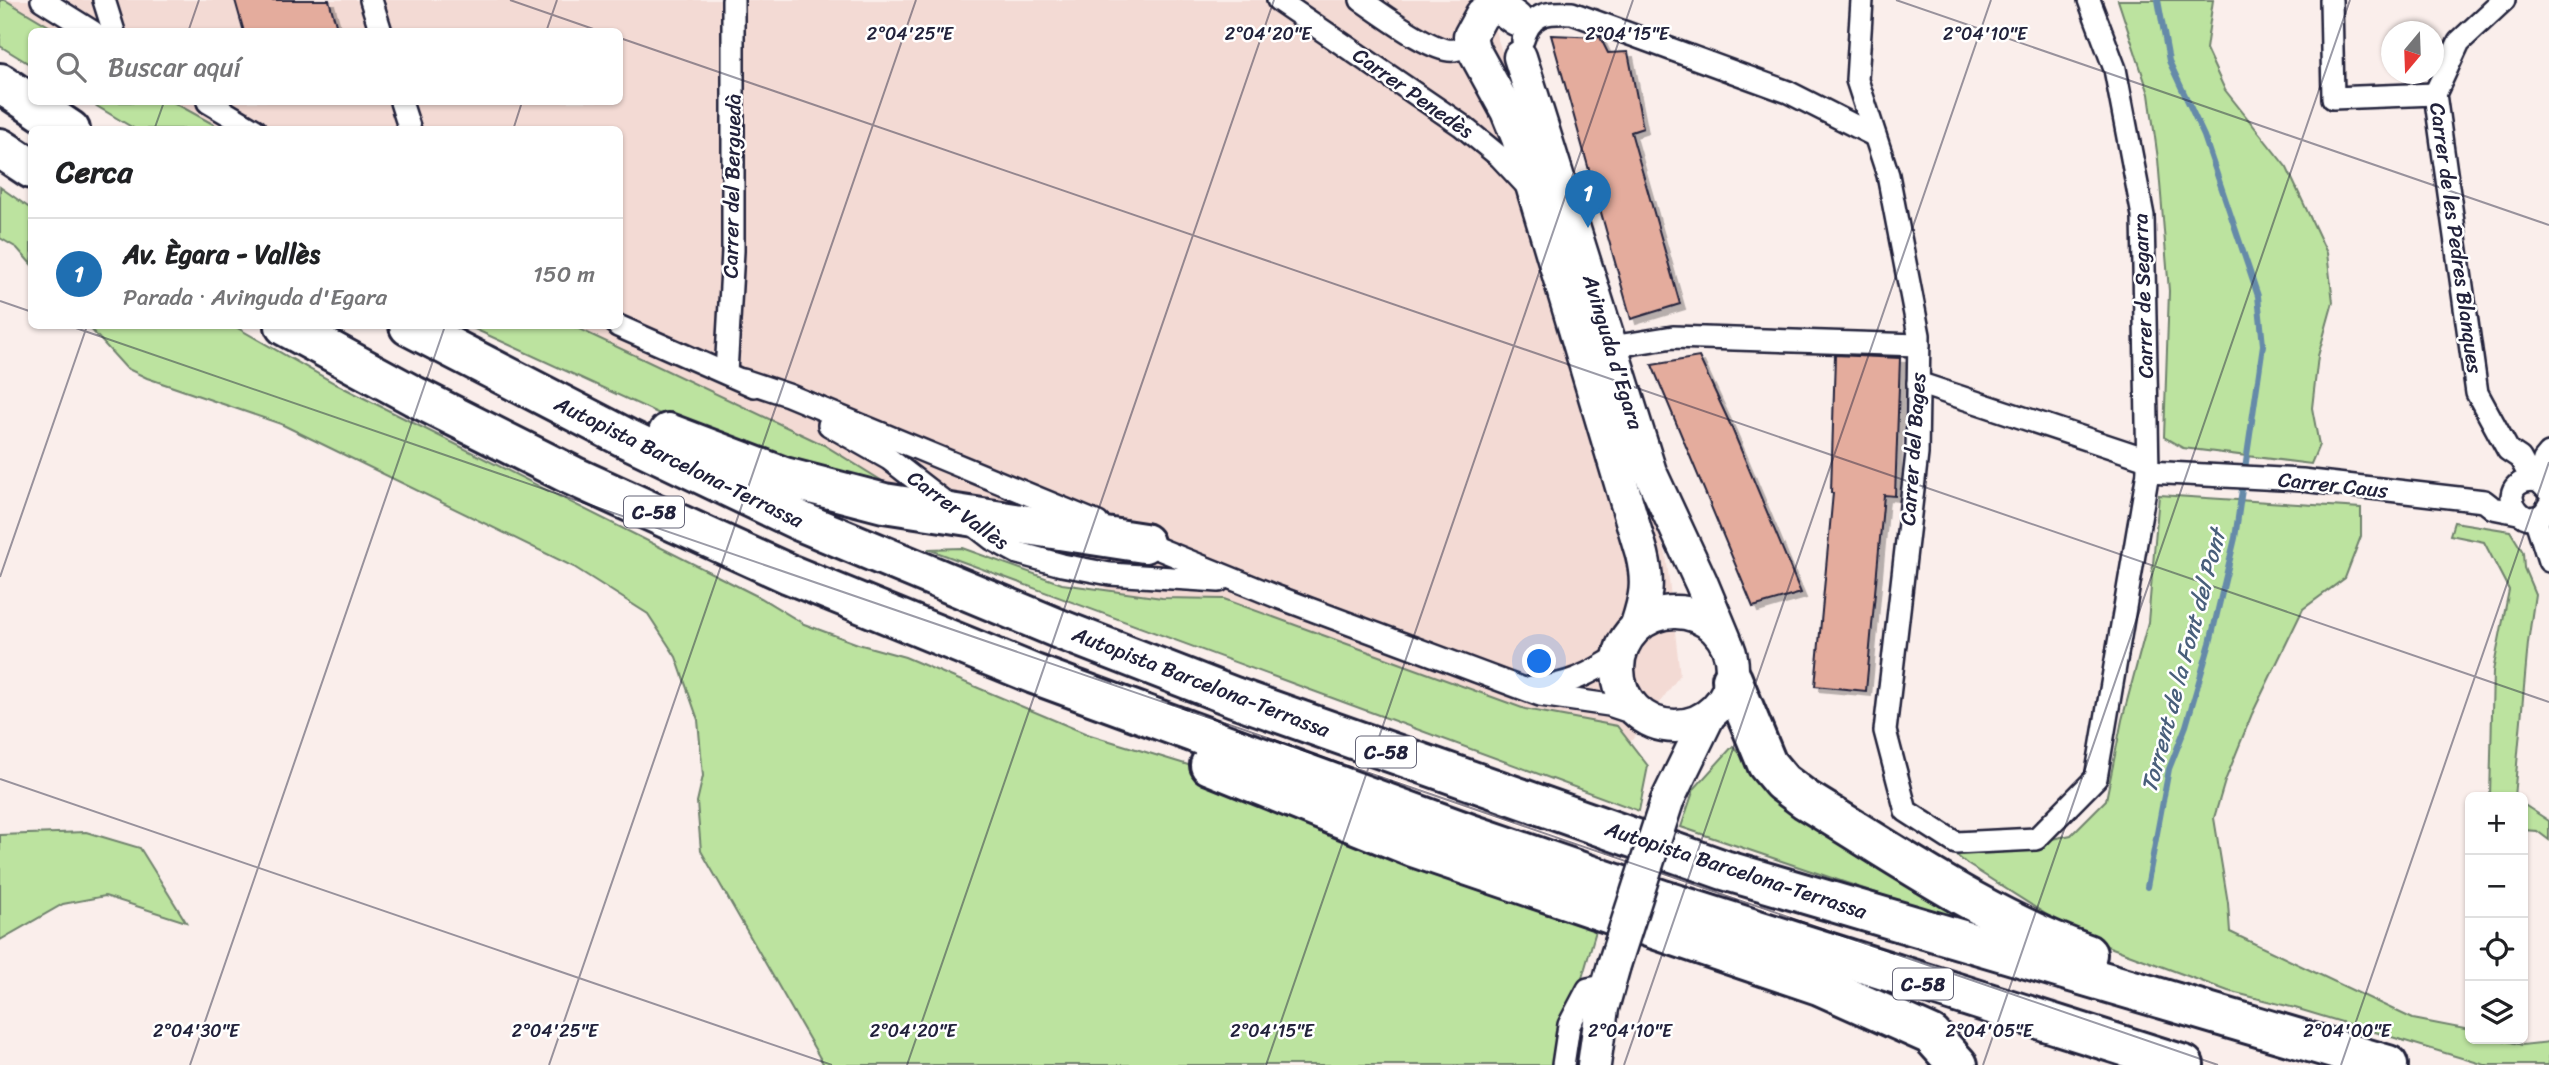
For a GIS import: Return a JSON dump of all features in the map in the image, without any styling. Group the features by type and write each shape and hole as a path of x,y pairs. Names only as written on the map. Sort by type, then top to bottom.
{"highway":[{"path":"0,83 28,102"},
{"path":"33,105 64,126"},
{"path":"0,148 28,166"},
{"name":"C-58","path":"291,329 414,396 573,476 789,574 1034,674 1468,833 1663,900 2184,1065"},
{"name":"Autopista Barcelona-Terrassa","path":"415,329 626,438 802,522 1052,626 1234,697 1724,870 2388,1065"},
{"path":"459,352 784,477 884,503 1144,543"},
{"path":"1034,674 1182,754 1413,847 1819,985 1874,1008 1931,1035 1958,1065"},
{"path":"1732,679 1767,764 1782,782 1817,807 1979,905 2019,926 2090,956 2209,995 2350,1054"}],"street":[{"path":"42,0 87,28"},
{"path":"104,0 113,28"},
{"path":"371,0 380,28"},
{"name":"Carrer del Berguedà","path":"733,0 734,376"},
{"name":"Carrer Penedès","path":"1278,0 1461,125 1500,157 1524,181 1536,199"},
{"path":"1361,0 1410,33 1441,48 1454,51 1511,21 1788,92 1875,136"},
{"name":"Carrer del Bages","path":"1851,0 1859,32"},
{"name":"Carrer del Bages","path":"1862,0 1857,80 1888,175 1919,335 1917,454 1885,731 1906,810 1956,843"},
{"name":"Carrer de Segarra","path":"1956,843 2036,839 2096,778 2147,466 2143,216 2115,69 2089,0"},
{"path":"2331,0 2333,98 2435,94"},
{"name":"Carrer de les Pedres Blanques","path":"2504,0 2459,41 2435,94 2477,393 2508,450 2508,462 2536,487 2512,502 2534,512"},
{"name":"Avinguda d'Egara","path":"1511,21 1507,111 1642,554 1647,577 1646,596 1637,625"},
{"name":"Avinguda d'Egara","path":"1511,21 1650,472 1725,640"},
{"path":"213,105 249,126"},
{"path":"402,105 409,126"},
{"name":"Carrer Vallès","path":"623,328 734,376 847,434 889,459 992,539 1018,553 1110,574 1208,579 1275,596"},
{"path":"1611,347 1673,337 1919,345"},
{"name":"Carrer Vallès","path":"734,376 788,395 1275,596 1507,683 1557,699 1609,705 1651,721"},
{"path":"1918,383 2147,466"},
{"path":"2536,487 2544,460 2549,454"},
{"name":"Carrer Caus","path":"2147,466 2182,475 2302,480 2484,501 2536,487"},
{"name":"Carrer Caus","path":"2484,501 2493,508 2534,512"},
{"path":"2534,512 2549,561"},
{"path":"1676,611 1696,615 1712,625 1725,640 1732,659 1732,679 1722,703 1699,722 1679,727 1651,721 1633,709 1622,692 1618,675 1619,655 1637,625 1676,611"},
{"name":"Carrer Vallès","path":"1507,683 1524,687 1561,684 1593,672 1619,655"},
{"path":"1594,1065 1600,1021 1611,975 1667,801 1708,717"},
{"path":"1651,721 1668,746 1670,773 1667,801"},
{"path":"1563,1065 1569,1025 1588,989 1611,975"}],"shaded area":[{"path":"0,0 1485,0 1666,554 1680,675 1626,748 1173,616 694,418 514,329 623,329 623,126 154,126 118,105 623,105 623,28 28,28"}],"green space":[{"path":"0,0 5,0 52,28 28,28 28,63 0,46"},
{"path":"2118,0 2213,0 2206,49 2225,90 2287,168 2327,253 2333,302 2318,356 2312,408 2319,445 2311,464 2183,448 2164,437 2169,291 2158,159 2149,94"},
{"path":"95,105 178,105 217,126 130,126"},
{"path":"0,187 28,207 28,261 17,248 0,238"},
{"path":"91,329 239,329 336,384 761,598 804,624 858,644 905,657 1087,734 1198,768 1603,907 1577,995 1570,1065 824,1065 701,851 697,802 703,776 698,720 676,657 648,614 574,567 281,424 147,378 126,368"},
{"path":"475,329 579,329 824,445 913,500 775,467"},
{"path":"2159,495 2361,508 2361,536 2345,578 2303,609 2252,714 2225,781 2214,818 2230,932 2413,1019 2465,1029 2465,1044 2522,1045 2549,1042 2549,1065 2485,1065 2295,1008 2228,991 2080,936 1967,864 1944,845 1983,853 2071,835 2106,800 2122,720 2148,622"},
{"path":"2454,522 2510,531 2523,552 2524,568 2535,594 2514,792 2490,792 2493,671 2509,590 2484,542 2450,535"},
{"path":"962,548 1062,584 1162,598 1224,599 1525,709 1617,726 1648,766 1639,811 928,549"},
{"path":"1733,746 1802,820 1974,926 1681,827 1694,789"},
{"path":"2528,807 2549,821 2549,840 2537,831 2528,830"},
{"path":"86,832 140,848 186,922 105,896 63,904 0,940 0,835"}],"building":[{"path":"235,0 329,0 337,28 243,28"},
{"path":"1551,35 1600,37 1608,53 1628,52 1643,128 1631,132 1680,304 1631,319"},
{"path":"1835,355 1900,358 1895,496 1884,495 1866,691 1815,686 1833,493"},
{"path":"1699,357 1801,593 1753,607 1652,365"}],"waterway":[{"name":"Torrent de la Font del Pont","path":"2147,887 2169,769 2186,726 2210,643 2235,538 2263,345 2258,296 2204,136 2169,61 2158,0"}],"place":[{"name":"Av. Ègara - Vallès","path":"1588,228"}]}
